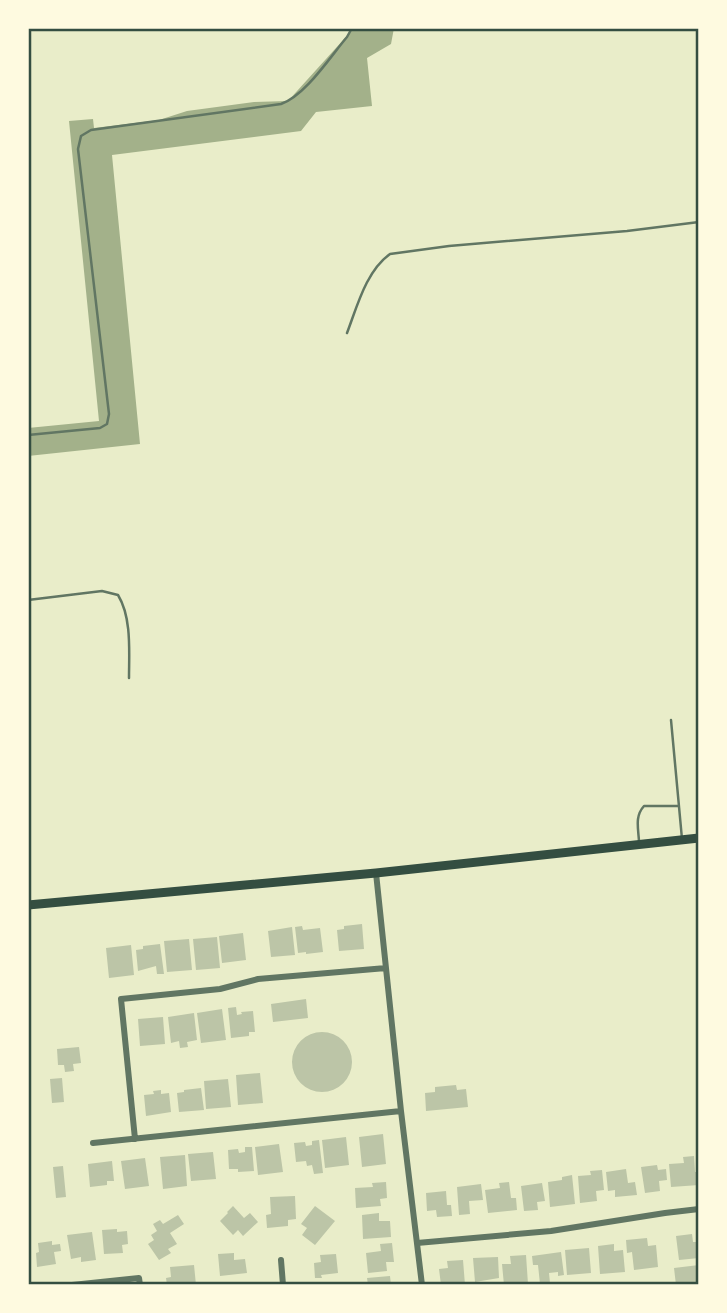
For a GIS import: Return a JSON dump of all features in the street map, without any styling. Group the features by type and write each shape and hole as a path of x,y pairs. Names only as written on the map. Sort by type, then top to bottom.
{"main road":[{"path":"28,905 376,873 699,838"}],"street":[{"path":"376,873 422,1285"},
{"path":"135,1139 121,999 220,989 258,979 386,968"},
{"path":"93,1143 401,1111"},
{"path":"417,1242 551,1231 699,1209"},
{"path":"281,1260 284,1285"},
{"path":"72,1285 139,1282"}],"lane":[{"path":"28,435 100,428 107,424 109,414 78,149 81,136 91,130 290,101 303,89 352,28"},
{"path":"346,333 374,271 390,254 699,222"},
{"path":"28,600 102,591 118,595 125,607 129,678"},
{"path":"671,720 682,840"},
{"path":"640,844 637,817 644,806 679,806"}],"shaded area":[{"path":"354,28 394,28 391,44 367,58 372,106 316,112 301,131 112,155 140,444 28,456 28,428 99,421 69,121 93,119 94,128 159,120 187,111 254,102 288,101"}],"building":[{"path":"362,924 364,949 339,951 337,930 344,929 344,926"},
{"path":"302,926 303,930 320,928 323,952 298,953 295,927"},
{"path":"292,927 295,955 271,957 268,931"},
{"path":"243,933 246,960 222,963 219,936"},
{"path":"217,937 220,968 196,970 193,939"},
{"path":"189,939 192,970 167,972 164,941"},
{"path":"160,944 164,974 157,974 156,966 138,971 136,950 143,949 143,946"},
{"path":"131,945 134,975 109,978 106,948"},
{"path":"306,999 308,1018 273,1022 271,1004"},
{"path":"236,1007 237,1015 253,1011 255,1032 249,1032 249,1036 231,1038 228,1008"},
{"path":"222,1009 226,1040 201,1043 197,1013"},
{"path":"194,1013 197,1040 187,1042 188,1047 180,1048 179,1041 171,1043 168,1017"},
{"path":"163,1017 165,1044 140,1046 138,1019"},
{"path":"322,1032 343,1041 352,1062 343,1083 322,1092 301,1083 292,1062 301,1041"},
{"path":"79,1047 81,1063 73,1064 74,1071 65,1072 64,1065 58,1065 57,1049"},
{"path":"260,1073 263,1103 238,1105 236,1075"},
{"path":"62,1078 64,1102 52,1103 50,1079"},
{"path":"228,1079 231,1107 206,1109 204,1081"},
{"path":"456,1085 457,1090 466,1089 468,1107 426,1111 425,1093 435,1092 435,1087"},
{"path":"201,1088 204,1110 179,1112 177,1093"},
{"path":"161,1090 161,1094 169,1093 171,1112 146,1116 144,1095"},
{"path":"383,1134 386,1164 362,1167 359,1137"},
{"path":"346,1137 349,1165 325,1168 322,1140"},
{"path":"319,1140 323,1173 314,1174 312,1165 307,1166 306,1161 296,1162 294,1143 305,1142 306,1146"},
{"path":"279,1144 283,1172 258,1175 255,1147"},
{"path":"245,1147 252,1147 254,1171 238,1172 238,1169 229,1169 228,1150 238,1149 239,1153 245,1152"},
{"path":"213,1152 216,1179 191,1181 188,1154"},
{"path":"185,1155 187,1186 163,1189 160,1157"},
{"path":"694,1156 695,1172 699,1172 699,1185 671,1187 669,1164 684,1163 683,1157"},
{"path":"145,1158 149,1186 125,1189 121,1161"},
{"path":"112,1161 114,1181 107,1181 107,1185 90,1187 88,1164"},
{"path":"657,1165 658,1170 666,1169 667,1180 659,1181 660,1191 645,1193 641,1167"},
{"path":"63,1166 66,1197 56,1198 53,1167"},
{"path":"626,1169 628,1183 635,1182 637,1195 615,1197 615,1190 608,1191 606,1172"},
{"path":"602,1170 604,1190 596,1191 597,1201 580,1203 578,1176 591,1175 590,1171"},
{"path":"572,1175 575,1204 550,1207 548,1182"},
{"path":"386,1182 387,1198 380,1199 381,1206 356,1208 355,1188 373,1187 372,1183"},
{"path":"509,1182 511,1198 516,1198 517,1210 488,1213 485,1190 500,1188 499,1183"},
{"path":"542,1183 545,1201 537,1202 538,1210 524,1211 521,1186"},
{"path":"481,1184 483,1200 469,1201 470,1214 459,1215 457,1187"},
{"path":"446,1191 447,1205 451,1205 452,1216 437,1217 436,1210 427,1211 426,1193"},
{"path":"295,1196 296,1219 288,1220 288,1226 267,1228 266,1215 271,1214 270,1197"},
{"path":"233,1206 244,1218 250,1213 258,1222 243,1236 238,1230 233,1235 220,1221"},
{"path":"315,1206 335,1221 315,1245 302,1235 307,1228 301,1224"},
{"path":"379,1213 379,1221 390,1221 391,1237 363,1239 362,1215"},
{"path":"178,1215 184,1224 170,1233 177,1244 168,1249 171,1253 159,1260 148,1244 154,1240 151,1235 157,1231 153,1224 160,1220 163,1224"},
{"path":"117,1229 117,1232 127,1231 128,1244 122,1245 123,1253 104,1254 102,1230"},
{"path":"92,1232 96,1260 81,1262 81,1257 71,1259 67,1235"},
{"path":"692,1234 693,1242 699,1242 699,1258 679,1260 676,1236"},
{"path":"647,1238 648,1246 656,1245 658,1267 634,1270 632,1252 627,1253 626,1240"},
{"path":"52,1241 52,1245 60,1244 61,1251 54,1252 56,1264 37,1267 38,1243"},
{"path":"392,1243 394,1262 386,1262 387,1271 368,1273 366,1253 381,1251 380,1244"},
{"path":"614,1244 614,1251 623,1250 625,1272 600,1274 598,1246"},
{"path":"589,1248 591,1273 567,1275 565,1250"},
{"path":"561,1252 564,1275 558,1276 558,1272 549,1273 550,1283 540,1284 538,1265 533,1265 532,1256"},
{"path":"234,1253 234,1260 245,1259 247,1273 220,1276 218,1254"},
{"path":"336,1254 338,1273 315,1278 314,1263 321,1262 320,1255"},
{"path":"526,1255 528,1284 504,1285 502,1264 511,1264 510,1256"},
{"path":"498,1257 499,1278 475,1282 473,1258"},
{"path":"463,1260 465,1285 441,1285 439,1269 448,1268 447,1261"},
{"path":"194,1265 196,1285 167,1285 166,1278 171,1277 170,1267"},
{"path":"699,1265 699,1282 695,1283 696,1285 676,1285 674,1268"},
{"path":"390,1276 391,1285 368,1285 367,1278"}]}
